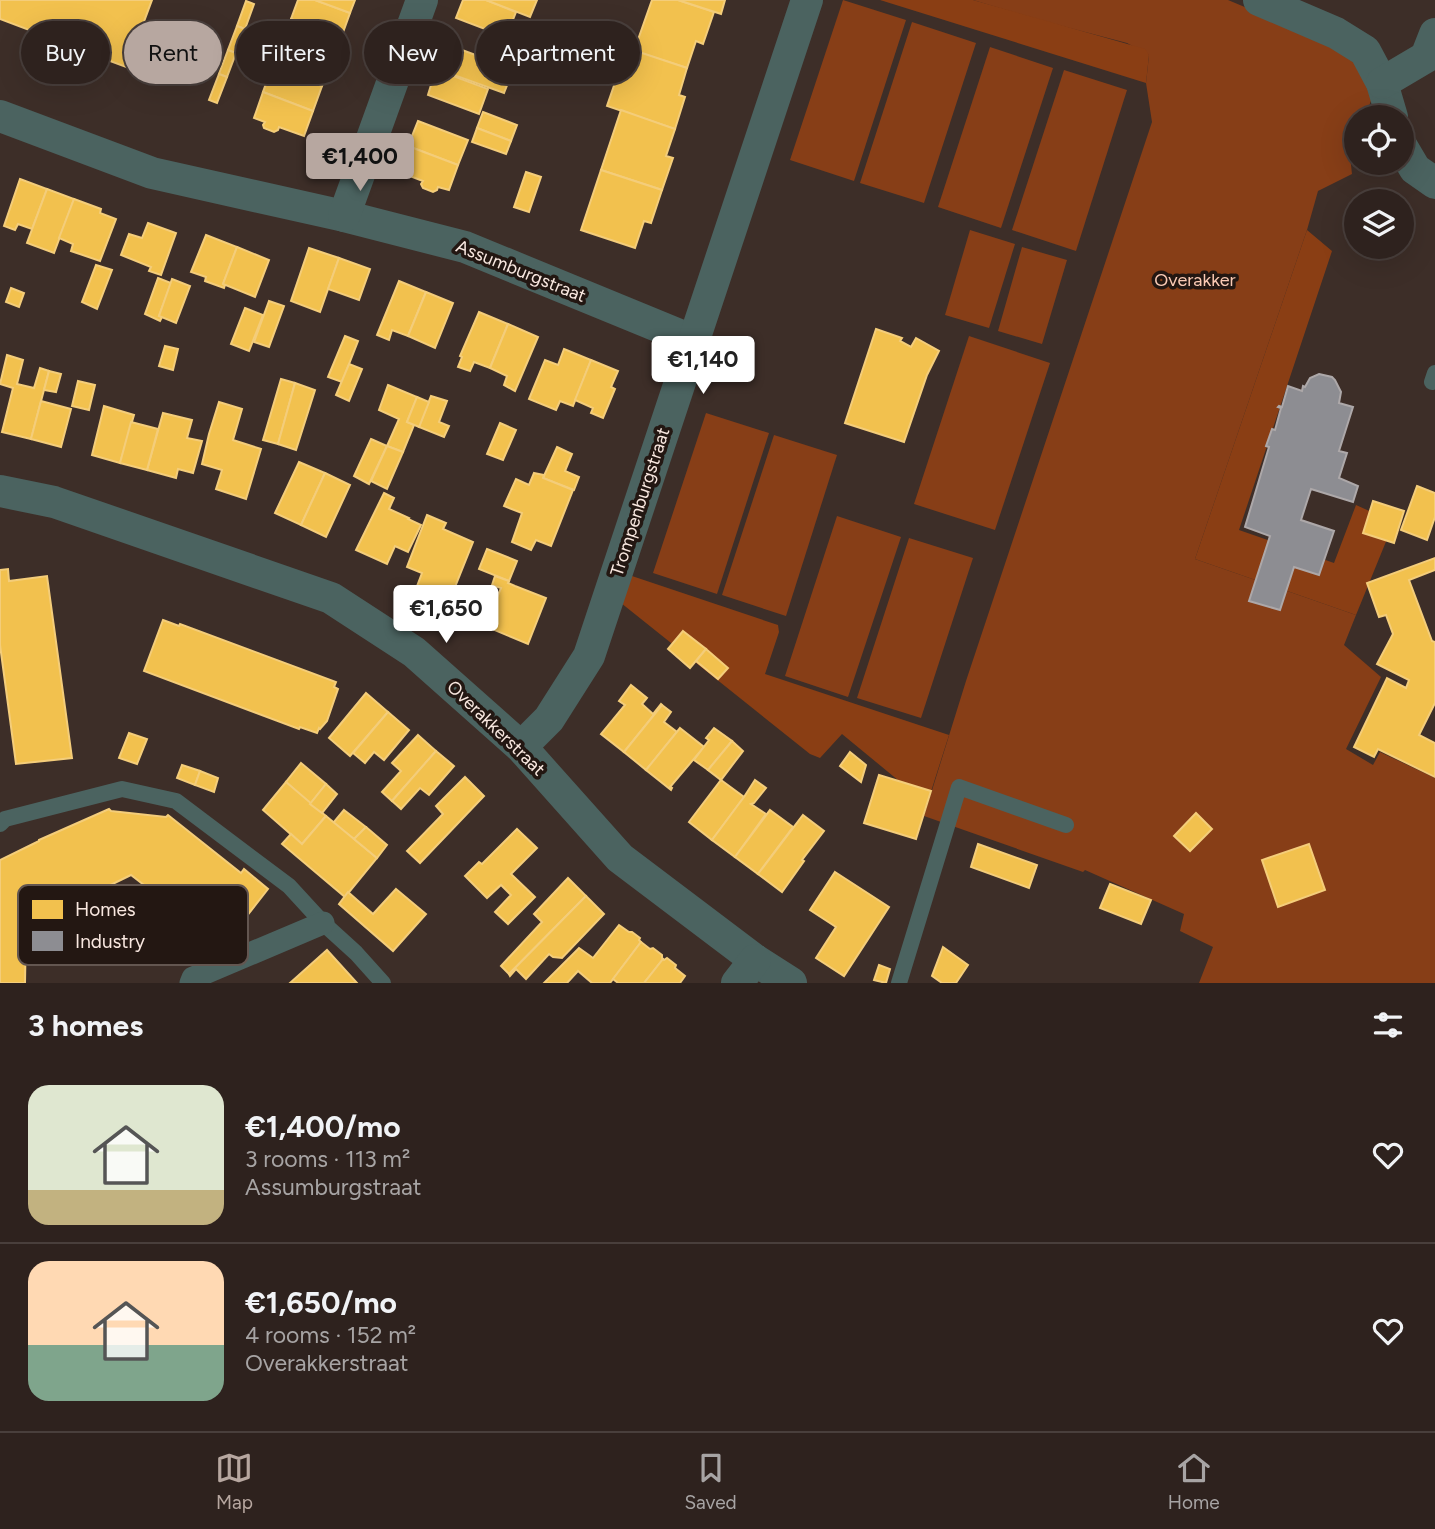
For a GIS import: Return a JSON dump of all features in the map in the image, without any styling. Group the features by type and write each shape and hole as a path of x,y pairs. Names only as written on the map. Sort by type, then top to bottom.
{"street":[{"path":"344,216 422,0"},
{"name":"Trompenburgstraat","path":"521,747 549,719 589,656 807,0"},
{"path":"1278,4 1365,51 1382,83 1388,105"},
{"path":"1382,83 1426,57 1435,34"},
{"name":"Assumburgstraat","path":"0,116 152,173 344,216 465,247 694,341"},
{"path":"1414,167 1435,183"},
{"name":"Overakkerstraat","path":"0,491 54,502 331,598 414,652 521,747 620,858 746,971 791,983"},
{"path":"248,955 323,923"},
{"path":"191,983 193,978 224,965"}],"lane":[{"path":"899,983 959,787 1066,825"},
{"path":"0,824 5,819 122,789 176,801 289,886 383,983"}],"green space":[{"path":"843,0 906,20 854,181 790,160"},
{"name":"Overakker","path":"973,0 1228,0 1368,59 1379,79 1369,105 1344,105 1344,175 1350,175 1318,191 1195,559 1356,615 1344,645 1381,677 1346,749 1373,765 1380,752 1435,778 1435,983 1199,983 1213,947 1180,931 1184,914 1085,870 1083,872 924,816 966,681 1152,122 1146,83 1149,55 1127,43"},
{"path":"912,22 976,43 924,203 860,183"},
{"path":"990,47 1053,68 1001,228 938,207"},
{"path":"1064,70 1127,90 1076,251 1012,230"},
{"path":"970,230 1015,244 989,328 945,315"},
{"path":"1022,247 1067,260 1042,344 998,331"},
{"path":"969,336 1050,363 995,530 914,504"},
{"path":"706,413 769,433 717,594 653,573"},
{"path":"774,435 837,455 786,616 722,595"},
{"path":"837,516 901,537 848,697 785,676"},
{"path":"909,538 973,558 921,718 857,698"}],"shaded area":[{"path":"880,0 973,0 1145,49 1149,55 1146,83"},
{"path":"1307,230 1332,251 1239,530 1334,563 1356,505 1394,522 1356,615 1195,559"},
{"path":"620,572 778,625 779,632 765,674 949,735 927,804 842,734 820,758 810,754 611,595"}],"building: Homes":[{"path":"0,0 152,0 144,21 124,21 124,66 110,61 110,21 21,21 21,27 0,19"},
{"path":"298,0 315,0 350,13 347,21 291,19"},
{"path":"315,0 355,0 350,13"},
{"path":"463,0 486,0 516,12 512,21 476,21 476,26 456,18"},
{"path":"486,0 537,0 530,17"},
{"path":"652,0 678,0 714,12 703,44 696,41 687,68 640,53 640,34"},
{"path":"678,0 725,0 721,14"},
{"path":"246,1 254,4 248,21 239,21"},
{"path":"236,29 236,53 228,50"},
{"path":"228,50 236,53 227,77 222,75 222,66"},
{"path":"462,50 476,55 476,83 462,78"},
{"path":"640,52 687,68 679,95 685,97 675,129 607,106 615,84 640,84"},
{"path":"222,75 227,77 217,103 209,100 215,84 222,84"},
{"path":"462,79 488,89 479,114 428,95 431,85 427,84 462,84"},
{"path":"266,84 322,86 313,111 263,92"},
{"path":"479,84 508,84 504,93"},
{"path":"263,92 313,111 304,136 279,127 274,132 264,128 265,122 254,118"},
{"path":"621,110 675,129 666,156 673,158 662,190 601,170"},
{"path":"483,112 517,125 511,141 477,128"},
{"path":"418,121 468,140 458,165 408,146"},
{"path":"477,128 511,141 506,154 472,142"},
{"path":"408,146 458,165 449,190 438,187 433,192 423,188 423,181 399,172"},
{"path":"601,170 662,190 651,223 644,221 635,248 581,230"},
{"path":"526,172 541,177 529,212 514,207"},
{"path":"20,179 47,189 32,229 18,224 15,230 4,226"},
{"path":"47,189 74,199 54,253 27,243"},
{"path":"74,199 101,209 100,213 116,219 100,261 71,251 73,244 59,238"},
{"path":"148,223 176,233 161,275 149,271 151,267 121,255 129,234 142,238"},
{"path":"206,235 237,247 223,284 224,288 191,272"},
{"path":"237,247 269,260 255,297 223,284"},
{"path":"309,248 339,258 320,312 291,301"},
{"path":"339,258 370,269 359,300 328,289"},
{"path":"96,265 112,270 97,309 82,302"},
{"path":"158,278 171,283 159,316 162,317 160,321 145,314"},
{"path":"172,279 190,286 176,323 159,316"},
{"path":"399,281 426,292 408,336 392,330 389,340 377,335"},
{"path":"11,288 24,293 19,307 6,302"},
{"path":"426,292 453,303 435,348 408,336"},
{"path":"269,301 284,306 269,347 254,342"},
{"path":"245,308 263,315 249,351 231,344"},
{"path":"479,312 508,324 490,368 474,362 470,371 458,367"},
{"path":"508,324 538,337 515,391 504,385 507,376 490,368"},
{"path":"876,329 902,338 900,341 911,347 916,338 939,351 927,375 904,442 845,423"},
{"path":"345,336 358,341 342,382 328,377"},
{"path":"165,346 178,349 173,370 159,366"},
{"path":"564,349 591,360 573,406 560,401 556,410 529,399 545,360 558,365"},
{"path":"7,355 23,360 17,384 34,388 40,368 49,371 31,439 2,432 13,388 0,384"},
{"path":"591,360 618,371 611,387 615,389 603,418 591,413 593,408 575,400"},
{"path":"349,364 362,369 349,401 336,395"},
{"path":"49,371 61,374 56,392 44,390"},
{"path":"281,379 295,383 278,444 263,440"},
{"path":"78,381 95,385 89,410 72,406"},
{"path":"295,383 315,390 296,450 278,444"},
{"path":"388,385 417,397 407,422 414,425 403,452 387,446 399,419 379,410"},
{"path":"431,396 447,401 439,422 449,426 444,437 419,427"},
{"path":"417,397 429,402 419,427 407,422"},
{"path":"41,401 71,409 61,447 31,439"},
{"path":"219,402 242,409 233,440 261,449 246,499 216,489 222,470 202,464"},
{"path":"104,406 134,415 120,463 92,455"},
{"path":"163,413 192,420 187,438 202,441 193,473 178,469 176,478 147,470"},
{"path":"131,422 158,429 147,470 120,463"},
{"path":"500,423 516,430 503,460 487,454"},
{"path":"371,439 387,446 369,484 354,476"},
{"path":"387,446 403,452 387,489 371,481"},
{"path":"557,447 572,454 565,471 579,477 574,490 543,478"},
{"path":"299,462 325,473 301,525 275,513"},
{"path":"325,473 350,485 326,537 301,525"},
{"path":"534,473 544,475 543,478 573,490 551,546 536,540 531,550 512,542 522,513 504,506 516,479 529,485"},
{"path":"1417,486 1435,493 1435,517 1427,540 1401,530"},
{"path":"384,493 394,498 389,509 421,525 408,552 395,546 387,564 356,550"},
{"path":"1373,501 1404,511 1394,543 1363,533"},
{"path":"427,515 446,523 443,529 473,542 449,602 416,589 422,573 407,567"},
{"path":"487,549 517,561 509,581 479,569"},
{"path":"1435,558 1435,570 1409,580 1432,641 1435,642 1435,703 1419,735 1435,743 1435,777 1378,749 1374,757 1354,747 1387,678 1406,688 1409,680 1377,664 1393,634 1386,615 1379,617 1367,583"},
{"path":"8,569 9,581 47,576 72,758 16,764 0,645 0,570"},
{"path":"495,576 546,598 528,644 485,626 501,588 492,585"},
{"path":"163,620 336,682 334,687 338,689 327,721 317,733 300,727 299,729 144,671"},
{"path":"683,631 706,649 690,668 668,649"},
{"path":"706,649 728,668 718,679 696,661"},
{"path":"631,685 647,698 642,704 653,714 662,705 624,752 601,734 625,705 619,701"},
{"path":"366,693 388,712 350,756 329,738"},
{"path":"662,705 671,712 664,722 677,732 646,770 624,752"},
{"path":"388,712 409,730 384,760 374,752 365,763 353,753"},
{"path":"680,728 704,747 670,787 671,790 646,770"},
{"path":"714,728 732,741 708,770 694,760 709,740 706,738"},
{"path":"129,733 147,739 137,764 119,758"},
{"path":"418,735 436,751 392,801 382,792 401,771 392,763"},
{"path":"732,741 743,751 721,780 708,770"},
{"path":"436,751 454,766 429,795 420,788 401,809 392,801"},
{"path":"850,752 866,765 861,782 840,766"},
{"path":"301,763 326,784 310,804 286,782"},
{"path":"182,765 200,771 195,785 177,778"},
{"path":"200,771 218,778 214,792 195,785"},
{"path":"879,775 931,791 916,839 864,823"},
{"path":"465,777 484,796 420,863 407,851 443,814 436,806"},
{"path":"721,780 744,797 712,840 689,822"},
{"path":"755,780 766,788 751,804 766,814 735,857 712,840"},
{"path":"286,782 326,816 302,844 263,810"},
{"path":"326,784 337,794 322,813 310,804"},
{"path":"109,809 166,817 168,815 241,873 244,869 268,889 248,914 248,885 144,885 131,875 110,885 18,885 18,965 25,965 25,983 0,983 0,860"},
{"path":"344,810 366,827 354,839 333,823"},
{"path":"770,810 793,827 758,874 735,857"},
{"path":"1196,813 1212,829 1190,851 1174,836"},
{"path":"803,815 824,831 782,892 758,874"},
{"path":"326,816 377,858 345,897 282,844 291,834 302,844"},
{"path":"366,827 387,845 377,858 354,839"},
{"path":"517,829 537,848 511,874 535,897 508,924 495,912 511,895 501,885 487,898 465,876 479,862 482,864"},
{"path":"978,844 1037,865 1029,888 971,867"},
{"path":"1309,844 1325,890 1278,907 1262,860"},
{"path":"835,872 889,907 844,976 816,958 836,927 810,910"},
{"path":"568,878 586,896 509,974 501,966 542,922 534,914"},
{"path":"1110,884 1151,900 1141,924 1100,908"},
{"path":"396,889 426,914 393,951 339,904 348,892 373,914"},
{"path":"586,896 604,914 562,958 549,954 526,979 516,969 510,976 509,974"},
{"path":"619,925 640,938 641,942 610,983 592,983 578,971 567,983 544,983 579,948 593,958"},
{"path":"641,942 650,949 653,948 663,959 644,983 618,983 613,979"},
{"path":"943,947 968,965 956,983 942,983 932,976"},
{"path":"327,950 357,983 290,983"},
{"path":"667,958 685,976 680,983 644,983 663,959"},
{"path":"879,965 890,969 886,983 874,980"}],"building: Industry":[{"path":"1319,374 1332,377 1341,392 1339,403 1353,407 1339,451 1347,453 1339,478 1358,486 1353,502 1311,489 1301,520 1334,531 1319,575 1294,567 1280,610 1249,601 1270,536 1245,527 1269,447 1266,446 1272,429 1275,430 1281,408 1278,407 1282,407 1288,386 1302,391 1310,378"}]}
